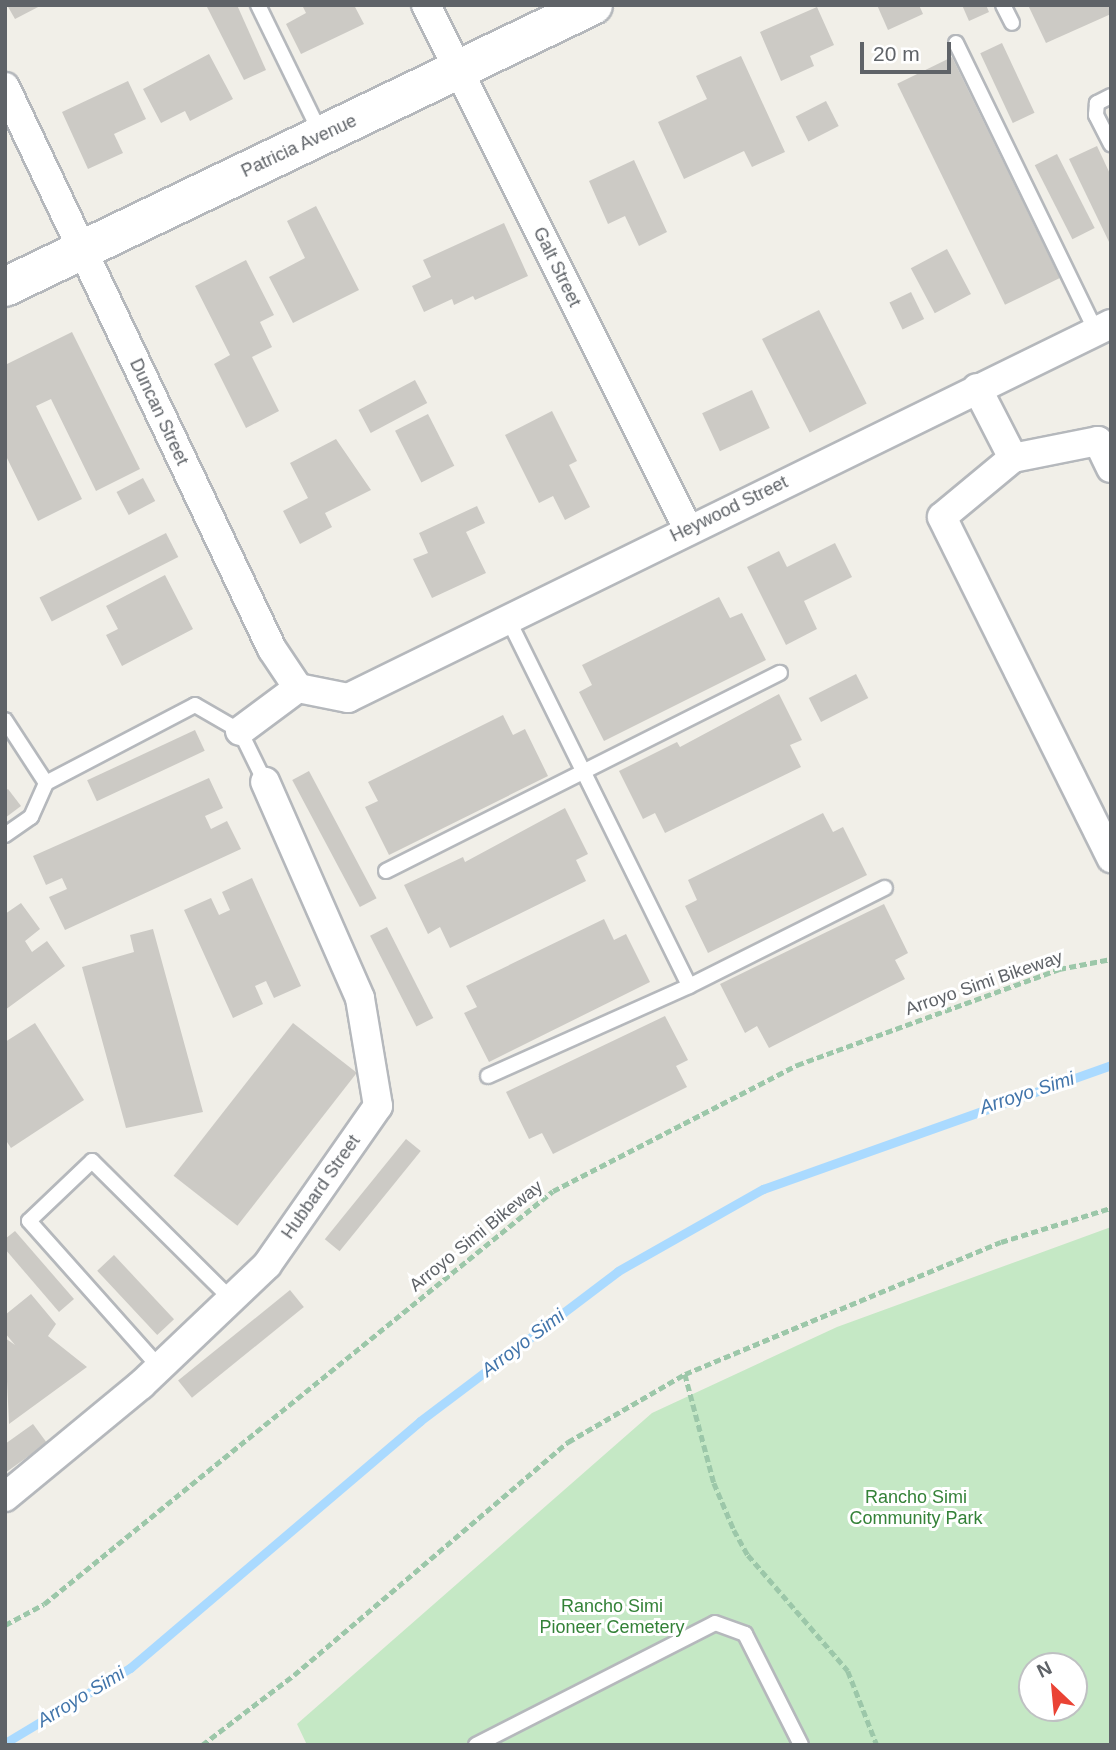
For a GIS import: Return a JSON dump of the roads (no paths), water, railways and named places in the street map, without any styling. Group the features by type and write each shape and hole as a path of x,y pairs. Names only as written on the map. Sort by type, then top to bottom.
{"street":[{"name":"Galt Street","path":"426,5 688,529"},
{"name":"Patricia Avenue","path":"5,287 589,6"},
{"name":"Duncan Street","path":"5,87 272,649 298,688"},
{"name":"Heywood Street","path":"298,688 348,698 507,617 1103,327"},
{"path":"978,388 1013,458"},
{"path":"1111,468 1098,441 1013,458 942,517 1111,858"},
{"path":"240,731 298,688"},
{"name":"Hubbard Street","path":"5,1497 159,1368 267,1265 378,1106 360,998 265,782"}],"lane":[{"path":"258,5 322,135"},
{"path":"1003,5 1012,23"},
{"path":"956,43 1103,327"},
{"path":"1111,96 1097,103 1096,115 1111,144"},
{"path":"507,617 689,986"},
{"path":"386,871 780,673"},
{"path":"5,835 31,817 46,783 195,705 240,731 265,782"},
{"path":"7,730 46,783"},
{"path":"488,1076 689,986 885,888"},
{"path":"159,1368 29,1221 92,1161 231,1299"},
{"path":"475,1745 715,1623 745,1634 801,1745"}],"waterway":[{"name":"Arroyo Simi","path":"5,1743 130,1668 420,1421 618,1271 763,1189 1111,1065"}],"park label":[{"name":"Rancho Simi Community Park","path":"916,1508"},
{"name":"Rancho Simi Pioneer Cemetery","path":"612,1617"}]}
